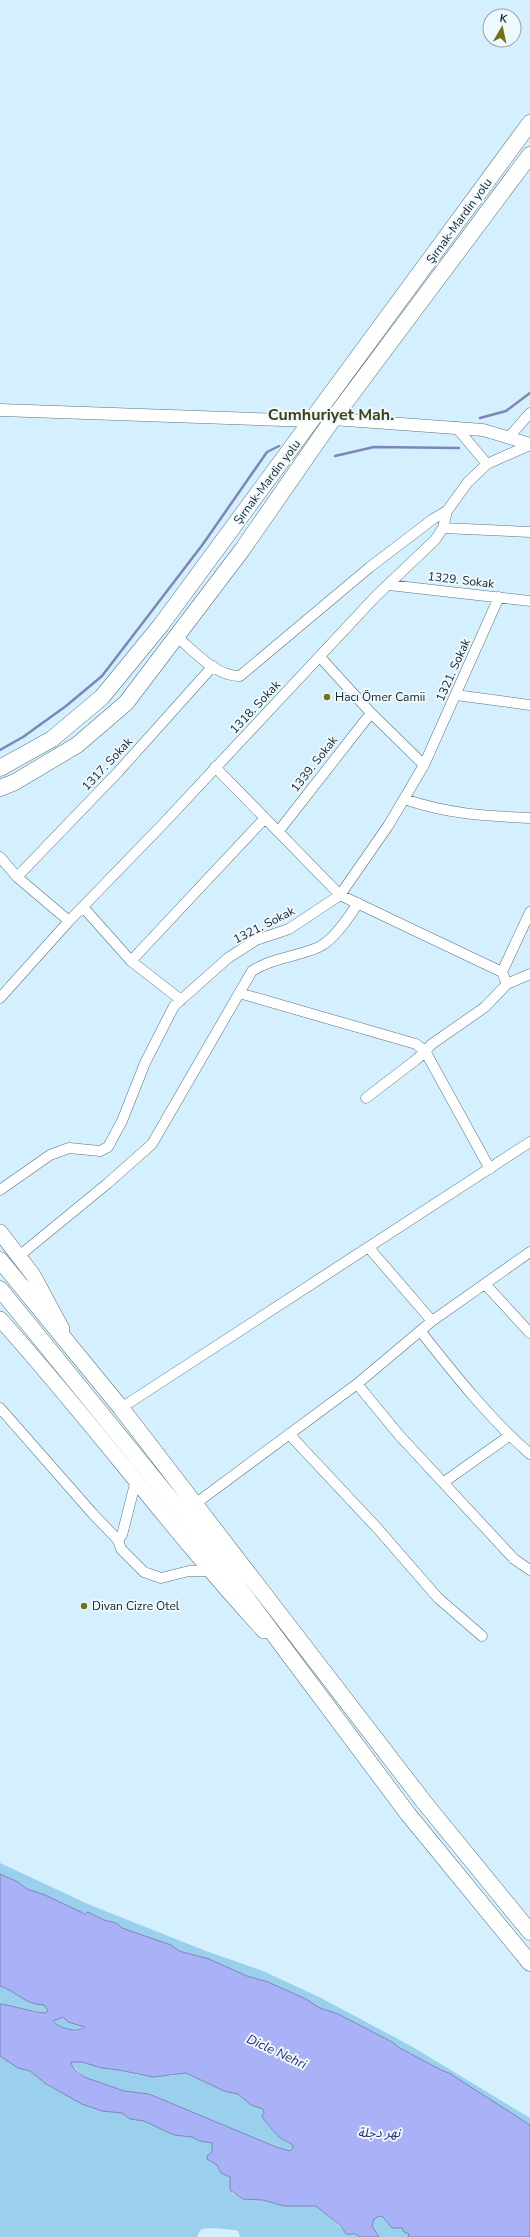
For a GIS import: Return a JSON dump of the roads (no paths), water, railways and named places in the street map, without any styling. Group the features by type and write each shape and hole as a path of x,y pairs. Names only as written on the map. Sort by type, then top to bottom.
{"highway":[{"name":"Şırnak-Mardin yolu","path":"0,768 52,739 102,697 161,625 530,123"},
{"name":"Şırnak-Mardin yolu","path":"0,788 15,782 77,745 126,702 242,550 333,419 530,155"},
{"path":"0,1260 121,1408 424,1802 530,1932"},
{"path":"0,1289 195,1529 408,1814 530,1963"}],"main road":[{"path":"0,1232 33,1275 70,1346"},
{"path":"0,1319 48,1373 211,1571 305,1676"}],"street":[{"path":"0,410 312,421"},
{"path":"509,437 530,413"},
{"path":"333,419 483,430 509,437 530,445"},
{"path":"456,427 487,464"},
{"name":"1318. Sokak","path":"0,998 82,907 389,585 435,540 443,528 447,511 468,482 487,464 530,445"},
{"path":"176,636 213,666 231,677 240,676 370,566 433,519 447,511"},
{"path":"443,528 530,532"},
{"name":"1329. Sokak","path":"389,585 530,601"},
{"name":"1321. Sokak","path":"0,1190 50,1154 69,1148 100,1151 108,1147 122,1121 145,1063 174,1006 228,958 256,940 290,929 340,895 388,826 424,765 499,597"},
{"path":"320,657 371,712 424,765"},
{"name":"1317. Sokak","path":"17,877 118,772 213,666"},
{"path":"456,695 530,705"},
{"name":"1339. Sokak","path":"278,832 371,712"},
{"path":"215,767 340,895 502,972 507,984"},
{"path":"404,799 433,809 464,814 530,818"},
{"path":"131,961 265,818"},
{"path":"0,857 17,877 69,921"},
{"path":"19,1256 108,1183 152,1144 252,971 276,959 321,947 345,923 358,903"},
{"path":"82,907 131,961 181,1000"},
{"path":"502,972 530,912"},
{"path":"366,1098 417,1059 425,1051 485,1007 507,984 530,974"},
{"path":"239,993 416,1044 425,1051 490,1169"},
{"path":"121,1408 530,1142"},
{"path":"369,1248 432,1321"},
{"path":"195,1504 357,1384 421,1332 432,1321 530,1252"},
{"path":"485,1284 530,1334"},
{"path":"421,1332 462,1384 509,1436 530,1454"},
{"path":"357,1384 399,1435 514,1559 530,1570"},
{"path":"0,1408 92,1514 118,1540 121,1549 144,1572 161,1578 189,1571 211,1571"},
{"path":"289,1434 378,1529 438,1598 482,1636"},
{"path":"444,1482 509,1436"},
{"path":"118,1540 122,1535 136,1480"}],"water":[{"name":"نهر دجلة","path":"0,1874 18,1882 27,1889 45,1895 85,1914 88,1912 104,1920 116,1923 122,1928 171,1945 179,1951 209,1959 247,1976 268,1982 306,1999 320,2008 338,2014 449,2073 530,2125 530,2237 408,2237 409,2234 404,2232 402,2228 392,2228 383,2217 379,2216 374,2219 372,2226 379,2237 360,2237 355,2234 346,2234 340,2225 316,2206 284,2206 263,2200 243,2199 230,2190 230,2177 221,2173 217,2165 207,2159 207,2156 212,2152 212,2143 200,2141 192,2137 174,2135 144,2121 130,2119 122,2113 102,2111 82,2104 46,2084 30,2071 18,2068 0,2056 0,2004 46,2013 48,2010 44,2005 26,2000 0,1986","holes":["63,2017 68,2022 85,2027 82,2029 73,2030 64,2028 53,2021","71,2062 82,2062 102,2068 153,2077 186,2073 224,2091 238,2094 251,2105 263,2109 264,2113 262,2117 279,2137 293,2145 293,2148 290,2151 276,2147 149,2094 124,2091 84,2077 74,2069"]}],"waterway":[{"path":"480,418 506,411 530,393"},
{"path":"0,750 23,737 66,706 102,676 203,544 267,452 279,446"},
{"path":"335,456 374,447 459,448"}],"place":[{"name":"Hacı Ömer Camii","path":"327,697"},
{"name":"Divan Cizre Otel","path":"84,1606"}],"district":[{"name":"Cumhuriyet Mah.","path":"331,414"}],"water label":[{"name":"Dicle Nehri","path":"277,2051"}]}
